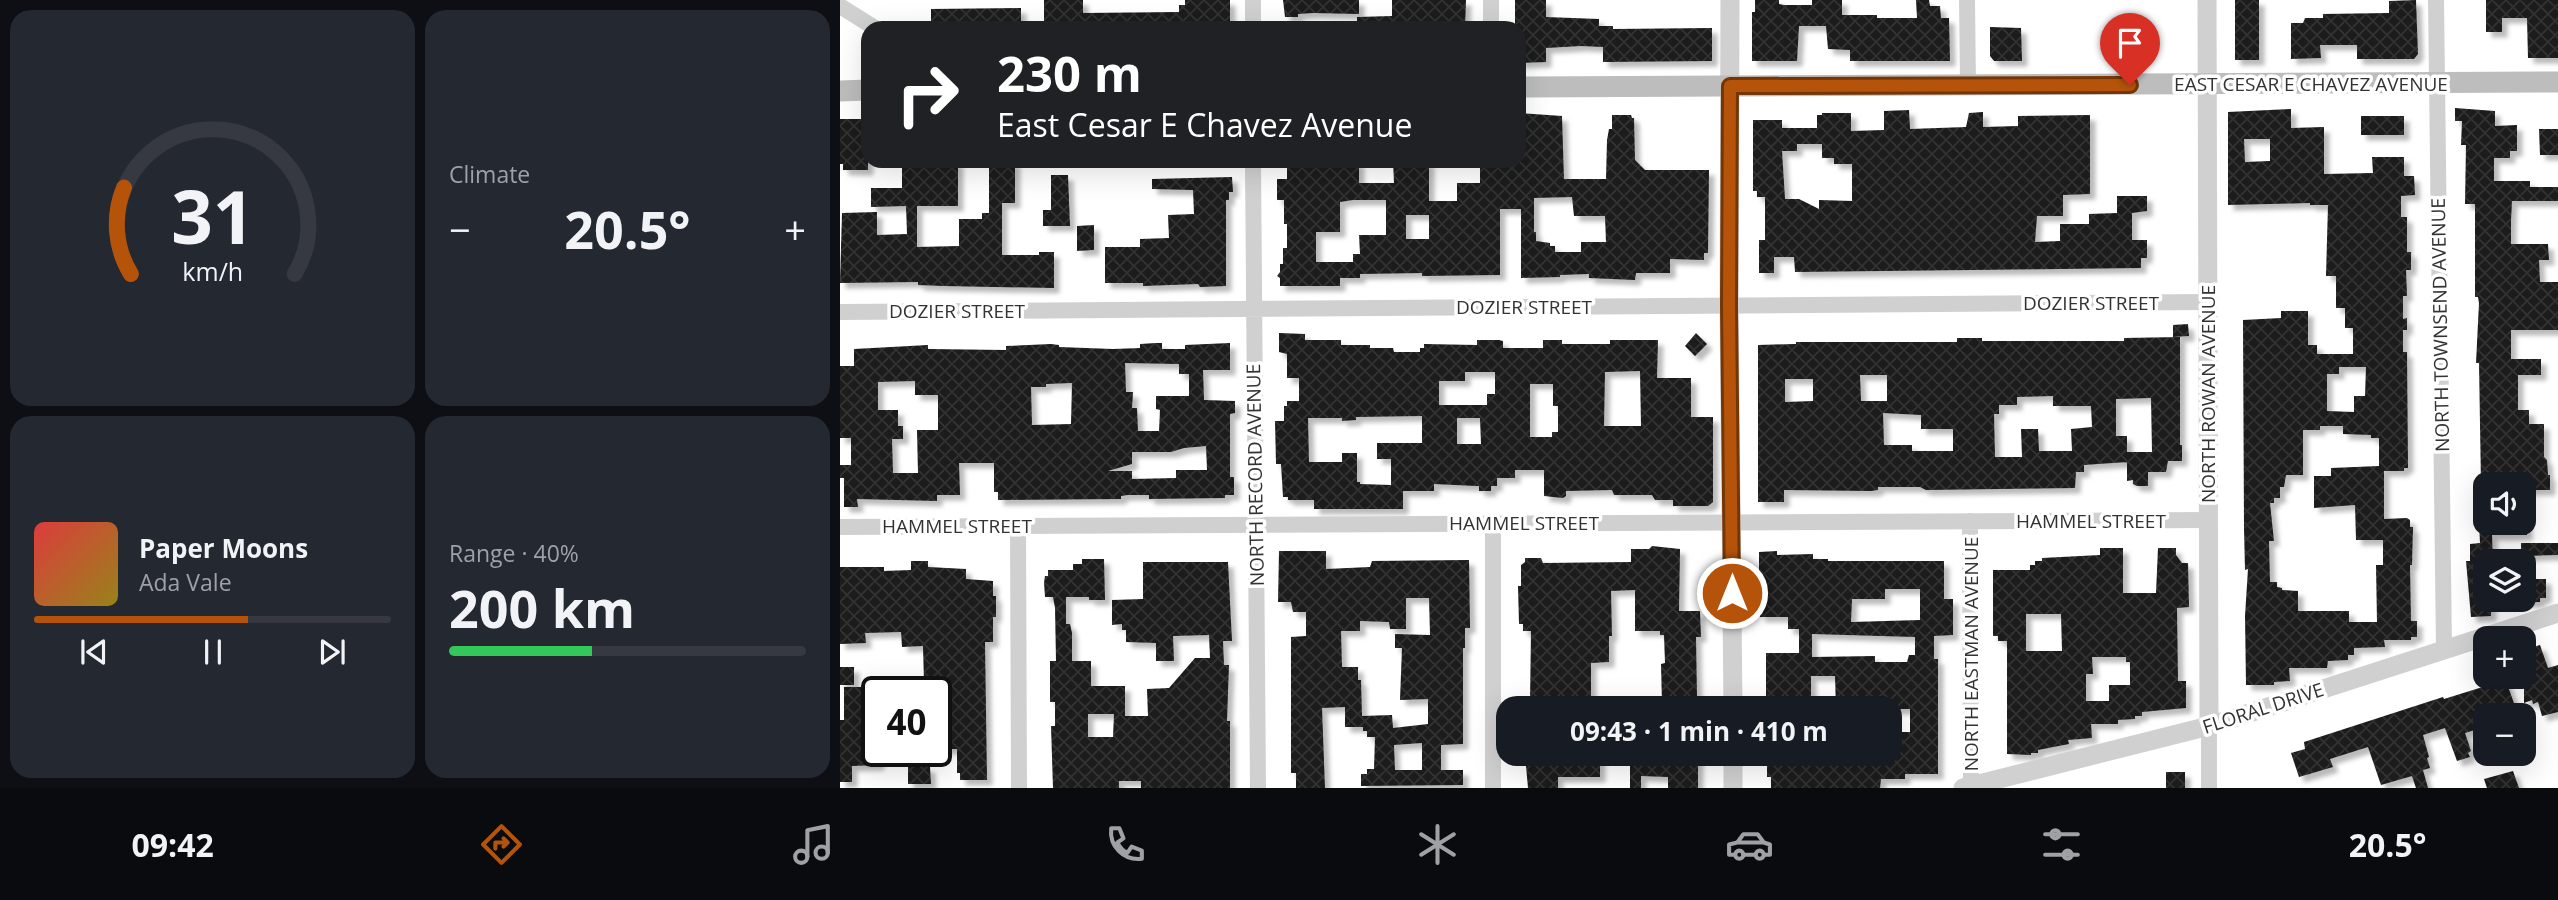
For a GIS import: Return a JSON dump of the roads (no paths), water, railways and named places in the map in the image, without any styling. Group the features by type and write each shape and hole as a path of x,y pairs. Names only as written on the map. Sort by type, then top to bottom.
{"main road":[{"name":"EAST CESAR E CHAVEZ AVENUE","path":"1526,87 2558,82"},
{"path":"840,90 861,90"}],"street":[{"path":"1253,0 1253,21"},
{"path":"1491,0 1491,21"},
{"path":"1730,0 1729,306 1733,696"},
{"path":"1967,0 1968,85"},
{"name":"NORTH ROWAN AVENUE","path":"2207,0 2209,788"},
{"name":"NORTH TOWNSEND AVENUE","path":"2436,0 2444,650"},
{"path":"840,6 864,21"},
{"name":"NORTH RECORD AVENUE","path":"1253,168 1258,788"},
{"name":"DOZIER STREET","path":"840,312 2208,302"},
{"name":"HAMMEL STREET","path":"840,527 2208,520"},
{"name":"NORTH EASTMAN AVENUE","path":"1967,787 1970,522"},
{"path":"1493,524 1493,788"},
{"path":"1018,526 1018,788"},
{"name":"FLORAL DRIVE","path":"1967,787 2208,726 2558,613"},
{"path":"1733,766 1733,788"}]}
